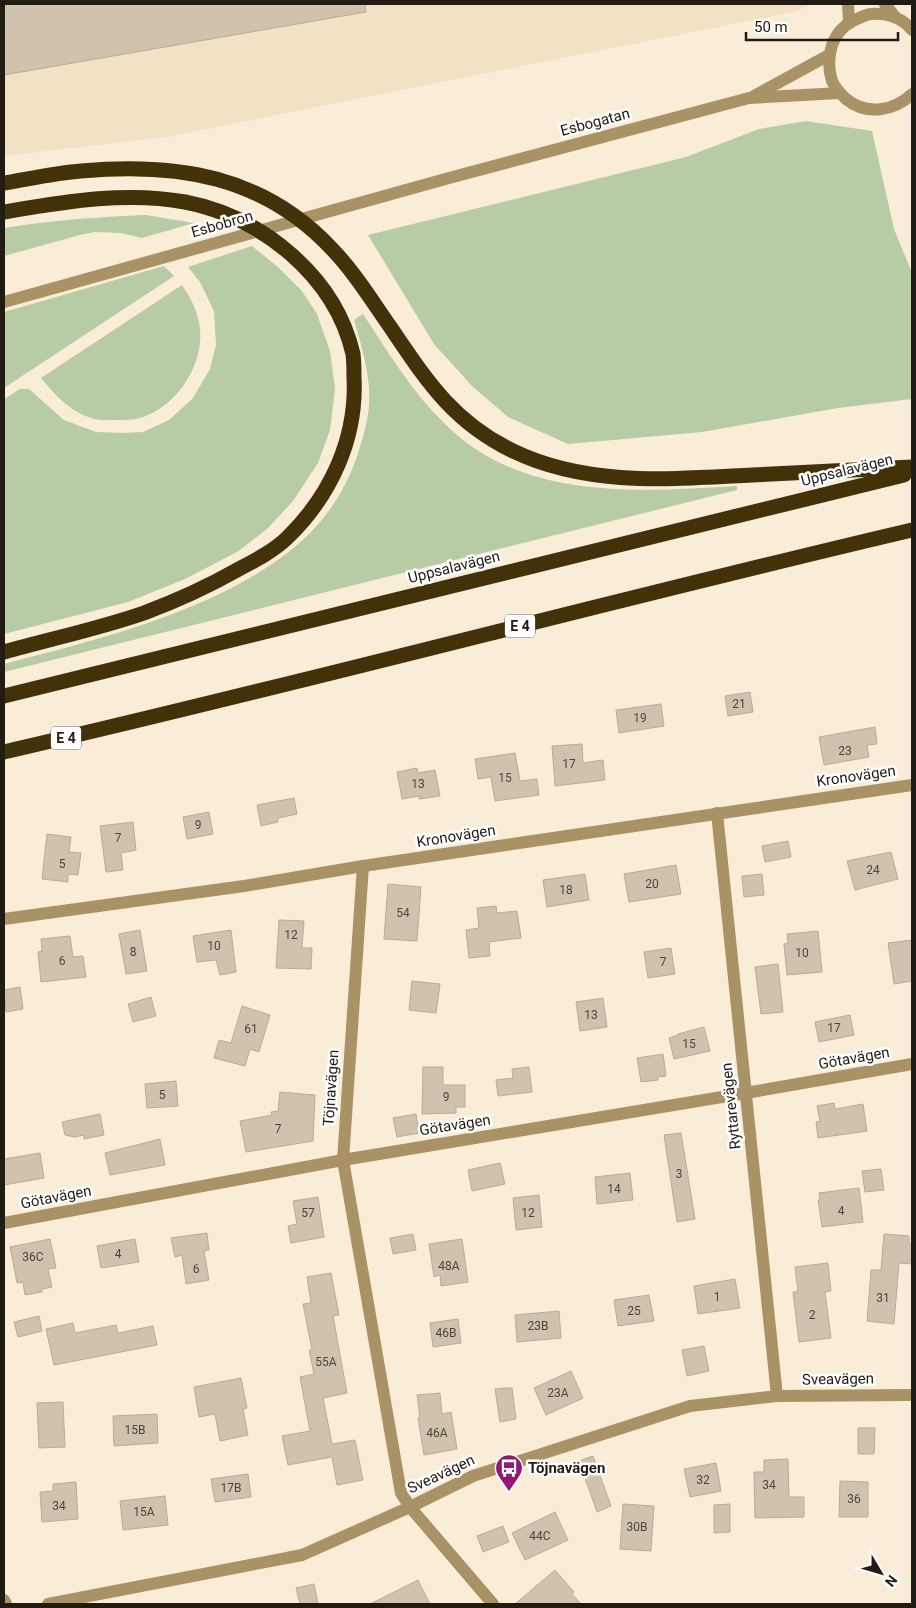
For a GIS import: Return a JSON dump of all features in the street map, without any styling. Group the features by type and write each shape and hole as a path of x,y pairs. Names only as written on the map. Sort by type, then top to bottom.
{"highway":[{"path":"4,183 80,171 134,168 168,170 219,179 240,185 259,194 291,213 333,250 359,282 429,384 454,411 482,434 512,451 541,464 581,474 623,479 695,478 912,467"},
{"path":"4,212 109,197 147,198 186,202 250,225 276,242 303,264 324,292 343,323 353,356 355,399 347,441 332,479 315,507 287,539 255,560 200,590 143,613 4,652"},
{"name":"Uppsalavägen","path":"4,696 912,472"},
{"name":"E 4","path":"4,752 128,724 912,530"},
{"path":"4,762 128,724"}],"street":[{"path":"848,4 849,23"},
{"path":"885,4 895,17"},
{"path":"911,27 895,17 881,14 866,15 849,23 840,30 832,43 829,56 832,81 840,93 851,102 864,108 878,110 892,108 905,101 912,94"},
{"name":"Esbogatan","path":"749,98 829,56"},
{"name":"Esbogatan","path":"449,178 749,98 840,93"},
{"name":"Esbobron","path":"4,302 449,178"},
{"name":"Kronovägen","path":"4,919 244,886 362,866 912,784"},
{"name":"Ryttarevägen","path":"717,813 777,1396"},
{"name":"Töjnavägen","path":"362,866 343,1160 401,1492 410,1507 493,1604"},
{"name":"Götavägen","path":"4,1223 343,1160 746,1094 912,1064"},
{"name":"Sveavägen","path":"48,1604 302,1555 410,1507 473,1476 690,1406 777,1396 912,1395"},
{"path":"4,1600 6,1604"}],"shaded area":[{"path":"4,4 813,4 794,12 167,137 4,156"}],"green space":[{"path":"806,121 872,131 894,229 912,273 912,399 838,408 702,432 568,444 508,417 472,386 434,344 368,235 686,157 759,129"},
{"path":"146,215 194,223 142,238 121,233 95,232 4,256 4,228 75,219"},
{"path":"252,246 279,268 302,291 317,314 330,351 335,389 330,430 318,463 293,501 267,529 237,552 185,579 128,602 4,634 4,399 20,389 29,389 64,420 96,432 143,432 169,420 193,398 210,369 216,345 214,311 200,282 188,267"},
{"path":"164,266 174,276 4,388 4,312"},
{"path":"182,285 198,317 199,351 188,379 179,392 156,411 134,419 94,419 69,407 41,378"},
{"path":"363,314 401,371 433,412 476,449 509,467 545,479 582,486 660,490 737,486 737,490 4,672 4,664 125,631 206,600 244,581 279,559 310,533 326,515 345,485 360,447 368,417 369,383 354,320"}],"building":[{"path":"4,4 365,4 366,12 4,75"},
{"path":"750,692 753,712 728,716 725,696"},
{"path":"661,704 664,726 619,733 616,710"},
{"path":"875,727 877,744 867,745 869,757 824,765 819,737"},
{"path":"582,744 583,763 603,760 605,780 555,786 552,746"},
{"path":"515,753 520,781 537,779 539,795 495,801 491,777 478,779 475,759"},
{"path":"417,768 418,773 435,770 440,796 419,799 419,796 402,799 397,772"},
{"path":"294,798 297,814 278,818 278,822 261,826 257,805"},
{"path":"209,812 213,834 187,839 183,817"},
{"path":"133,822 136,850 121,853 123,870 106,872 100,826"},
{"path":"47,834 71,837 69,852 81,853 78,875 68,874 68,882 42,879"},
{"path":"788,841 791,857 765,862 762,846"},
{"path":"891,852 898,879 855,890 847,861"},
{"path":"676,865 681,894 629,902 624,874"},
{"path":"585,874 589,900 547,907 543,880"},
{"path":"762,874 764,895 744,897 742,876"},
{"path":"388,884 421,887 417,941 384,939"},
{"path":"496,906 497,913 517,911 521,938 489,942 490,956 469,958 466,930 479,928 477,908"},
{"path":"279,920 304,921 302,948 312,948 311,969 276,968"},
{"path":"140,930 147,971 126,974 119,934"},
{"path":"231,930 236,972 220,975 216,960 197,962 193,936"},
{"path":"818,931 822,972 787,975 784,944 788,943 787,934"},
{"path":"70,936 73,957 83,956 86,977 41,982 38,952 42,951 41,939"},
{"path":"912,940 912,981 894,984 888,943"},
{"path":"671,948 675,974 648,978 644,952"},
{"path":"778,964 783,1012 761,1014 755,967"},
{"path":"412,981 440,984 436,1013 409,1010"},
{"path":"20,987 23,1009 6,1012 4,990"},
{"path":"151,997 156,1016 133,1022 128,1004"},
{"path":"603,998 607,1027 580,1031 576,1002"},
{"path":"242,1006 270,1015 259,1052 250,1049 245,1066 214,1058 219,1040 231,1043"},
{"path":"850,1015 854,1035 819,1042 815,1022"},
{"path":"704,1027 710,1051 674,1059 669,1038"},
{"path":"663,1054 666,1076 658,1077 658,1080 641,1082 637,1058"},
{"path":"423,1067 443,1067 443,1085 465,1085 465,1107 456,1107 456,1113 422,1114"},
{"path":"529,1067 532,1092 498,1096 496,1080 513,1078 512,1069"},
{"path":"176,1081 178,1106 147,1108 145,1084"},
{"path":"280,1092 315,1095 313,1141 246,1152 240,1121 272,1115 271,1112 278,1111"},
{"path":"834,1103 835,1109 863,1104 867,1131 818,1138 816,1122 820,1121 817,1106"},
{"path":"100,1114 104,1135 84,1139 84,1135 74,1137 65,1135 62,1122"},
{"path":"416,1114 419,1133 397,1137 393,1118"},
{"path":"681,1133 695,1219 677,1222 664,1135"},
{"path":"160,1139 165,1165 110,1175 105,1153"},
{"path":"40,1153 44,1178 4,1185 4,1159"},
{"path":"500,1163 505,1184 472,1191 468,1170"},
{"path":"881,1169 884,1190 865,1192 862,1171"},
{"path":"630,1173 633,1200 597,1204 595,1177"},
{"path":"859,1188 863,1222 822,1227 818,1200 820,1200 819,1193"},
{"path":"539,1195 542,1227 516,1230 513,1198"},
{"path":"318,1197 324,1237 291,1243 288,1226 297,1224 293,1201"},
{"path":"207,1233 209,1250 204,1251 209,1280 186,1284 182,1255 175,1257 171,1238"},
{"path":"413,1234 416,1250 393,1254 390,1238"},
{"path":"884,1234 909,1236 909,1243 912,1243 912,1264 899,1263 894,1324 867,1321 871,1270 881,1270"},
{"path":"50,1239 56,1268 48,1269 52,1287 42,1289 42,1292 25,1295 23,1282 17,1283 10,1247"},
{"path":"135,1239 139,1262 101,1268 97,1246"},
{"path":"462,1239 468,1282 441,1286 440,1275 434,1277 429,1244"},
{"path":"828,1263 831,1291 825,1292 831,1338 799,1342 793,1292 798,1291 795,1267"},
{"path":"331,1273 339,1315 333,1316 347,1393 323,1398 332,1444 355,1440 363,1480 337,1485 332,1457 288,1465 282,1436 310,1431 300,1377 314,1374 309,1350 312,1350 303,1304 311,1303 307,1277"},
{"path":"735,1279 740,1308 698,1314 694,1286"},
{"path":"649,1295 654,1321 618,1326 614,1300"},
{"path":"559,1311 561,1338 517,1342 515,1315"},
{"path":"39,1316 42,1331 18,1337 14,1322"},
{"path":"458,1319 461,1343 433,1347 430,1323"},
{"path":"73,1323 75,1333 116,1325 118,1333 153,1326 157,1345 54,1365 46,1329"},
{"path":"704,1346 709,1371 687,1376 682,1350"},
{"path":"571,1371 583,1398 546,1415 534,1388"},
{"path":"241,1378 247,1408 243,1409 248,1435 220,1441 215,1414 199,1417 194,1387"},
{"path":"512,1388 516,1419 500,1422 495,1389"},
{"path":"440,1393 442,1414 451,1412 457,1449 424,1455 418,1418 420,1417 417,1395"},
{"path":"63,1402 65,1447 39,1448 37,1403"},
{"path":"157,1414 158,1443 114,1446 113,1416"},
{"path":"858,1428 875,1428 874,1454 858,1454"},
{"path":"593,1456 611,1506 597,1512 579,1461"},
{"path":"788,1459 789,1497 804,1497 804,1517 755,1518 754,1472 764,1472 764,1460"},
{"path":"716,1463 721,1491 690,1497 684,1469"},
{"path":"248,1474 251,1497 215,1502 211,1479"},
{"path":"840,1481 868,1482 868,1517 839,1517"},
{"path":"76,1482 78,1519 42,1522 40,1492 53,1491 53,1484"},
{"path":"165,1496 168,1525 123,1530 120,1501"},
{"path":"623,1504 654,1506 651,1551 620,1549"},
{"path":"730,1504 730,1532 714,1533 714,1505"},
{"path":"555,1512 568,1540 525,1560 512,1533"},
{"path":"503,1526 509,1542 483,1552 477,1536"},
{"path":"555,1570 574,1592 572,1594 581,1604 515,1604"},
{"path":"418,1580 430,1604 370,1604"},
{"path":"314,1584 318,1604 300,1604 296,1588"}],"place":[{"name":"Töjnavägen","path":"509,1492"}]}
